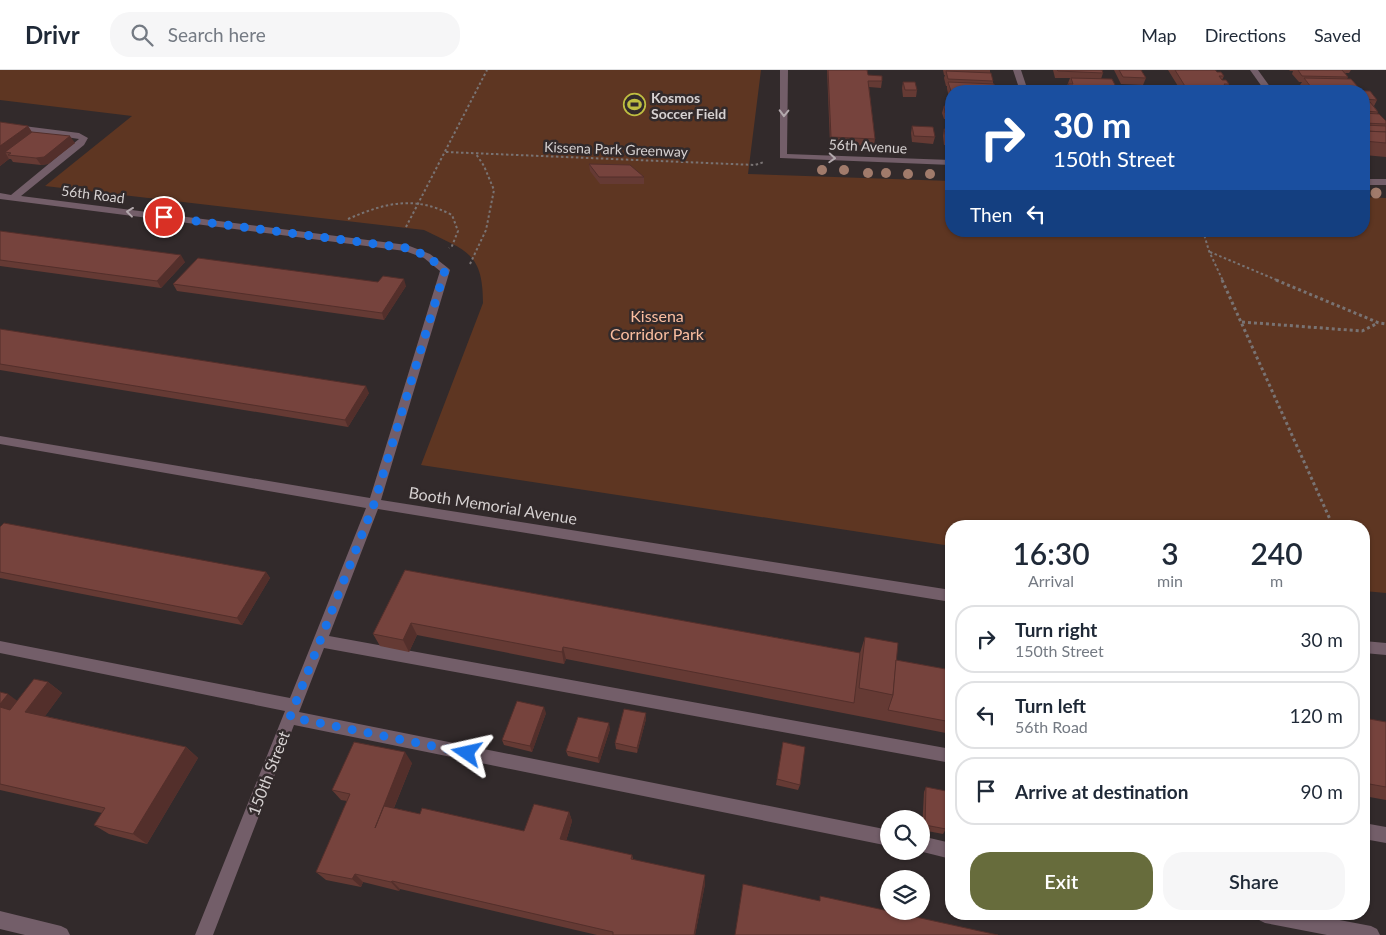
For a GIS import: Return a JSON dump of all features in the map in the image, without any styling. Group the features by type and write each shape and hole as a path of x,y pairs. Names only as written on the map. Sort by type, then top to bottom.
{"street":[{"path":"783,156 784,70"},
{"path":"1017,70 1022,85"},
{"path":"1254,70 1265,85"},
{"path":"0,125 79,135 84,138 82,143 4,197"},
{"name":"56th Avenue","path":"783,156 945,163"},
{"path":"1370,182 1386,182"},
{"name":"56th Road","path":"4,197 407,248 427,256 445,270"},
{"name":"150th Street","path":"204,935 374,504 445,270"},
{"name":"Booth Memorial Avenue","path":"0,440 374,504 945,595"},
{"path":"320,641 945,755"},
{"path":"0,646 292,712 880,836"},
{"path":"1370,648 1386,649"},
{"path":"1370,832 1386,835"},
{"path":"930,846 945,849"},
{"path":"0,920 61,935"},
{"path":"1296,920 1371,935"}],"path":[{"path":"409,221 487,70"},
{"name":"Kissena Park Greenway","path":"446,152 755,165 783,156"},
{"path":"470,264 486,230 494,190 484,166 476,154"},
{"path":"335,238 343,222 358,213 378,206 397,203 437,206 452,215 458,231 452,246 433,261"},
{"path":"1205,237 1209,252 1330,520"},
{"path":"1209,252 1386,325"},
{"path":"1241,322 1362,331 1378,323"}],"green space":[{"name":"Kissena Corridor Park","path":"0,70 761,70 748,174 945,181 945,237 1370,237 1370,197 1386,198 1386,593 1370,592 1370,520 945,520 945,545 421,465 483,303 480,273 469,255 451,243 424,230 45,186 132,116 0,100"}],"building":[{"path":"828,70 867,70 868,75 882,76 882,81 868,81 875,139 831,137"},
{"path":"1102,70 1103,73 1058,71"},
{"path":"1119,70 1141,70 1146,78 1123,77"},
{"path":"1175,70 1215,70 1221,72 1224,76 1219,76 1229,84 1225,85 1184,85"},
{"path":"1298,70 1342,70 1348,77 1302,76"},
{"path":"946,71 991,73 993,81 948,79"},
{"path":"1071,78 1112,79 1115,85 1068,84 1073,84"},
{"path":"1304,78 1351,79 1356,85 1309,85"},
{"path":"903,82 915,82 917,90 905,90"},
{"path":"948,82 994,85 949,85"},
{"path":"1370,91 1377,100 1370,99"},
{"path":"1370,102 1378,112 1370,111"},
{"path":"1370,113 1379,114 1386,121 1386,124 1370,123"},
{"path":"0,122 28,126 0,146"},
{"path":"1370,125 1386,126 1386,132 1370,131"},
{"path":"912,126 933,127 935,137 914,136"},
{"path":"1370,131 1386,132 1386,143 1370,142"},
{"path":"32,132 70,136 44,157 8,155 11,153 5,152"},
{"path":"589,164 630,165 644,177 599,177"},
{"path":"0,231 181,255 157,281 0,260"},
{"path":"198,258 378,282 383,276 404,279 382,313 173,284"},
{"path":"0,329 366,386 345,420 0,364"},
{"path":"4,523 266,572 237,618 0,572 0,527"},
{"path":"405,570 860,653 854,703 563,647 562,652 411,623 403,640 373,634"},
{"path":"865,637 898,643 893,695 859,688"},
{"path":"896,660 945,669 945,721 888,710 893,695"},
{"path":"34,679 48,682 25,712 186,747 133,834 94,825 105,808 0,784 0,707 10,710"},
{"path":"0,692 8,694 0,704"},
{"path":"517,701 544,707 530,746 502,740"},
{"path":"624,709 646,713 637,748 615,743"},
{"path":"578,717 609,723 598,758 566,751"},
{"path":"1370,719 1386,722 1386,787 1370,784"},
{"path":"354,742 405,752 375,828 384,806 420,814 422,808 524,831 534,804 569,812 560,839 632,855 631,859 705,875 694,935 613,935 613,932 392,881 355,874 352,879 316,872 350,794 332,790"},
{"path":"783,742 805,747 800,785 777,779"},
{"path":"926,787 945,791 945,829 930,826 930,810 925,810"},
{"path":"743,884 820,901 820,896 880,909 880,920 930,920 998,935 735,935"}],"place":[{"name":"Kosmos Soccer Field","path":"635,105"}],"route":[{"path":"164,217 407,248 427,256 445,270 374,504 290,717 467,753"}]}
